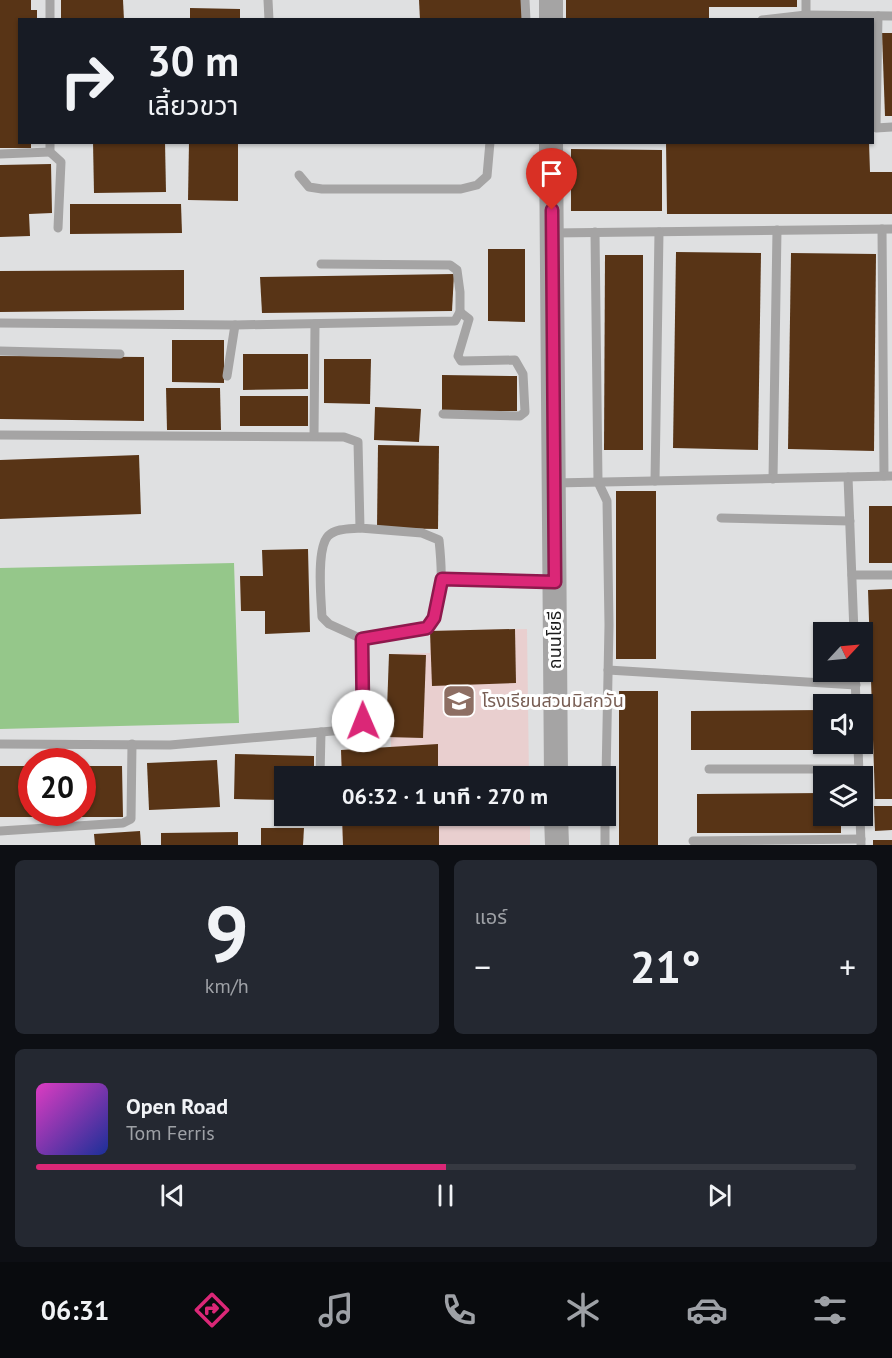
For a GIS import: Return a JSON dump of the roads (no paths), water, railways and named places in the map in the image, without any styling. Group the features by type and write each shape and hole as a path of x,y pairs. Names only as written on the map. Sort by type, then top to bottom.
{"street":[{"path":"551,0 551,18"},
{"name":"ถนนโยธี","path":"550,144 556,766"},
{"path":"556,826 557,845"}],"lane":[{"path":"50,0 50,18"},
{"path":"268,0 269,18"},
{"path":"525,0 526,18"},
{"path":"806,0 806,15"},
{"path":"780,18 806,15 892,16"},
{"path":"878,16 876,128 892,127"},
{"path":"299,175 309,187 322,189 461,189 477,185 487,176 490,144"},
{"path":"0,154 50,147 61,162 58,228"},
{"path":"552,233 887,229 888,476 554,483"},
{"path":"773,479 777,230"},
{"path":"595,232 598,483 607,501 606,766"},
{"path":"655,482 659,232"},
{"path":"0,323 235,325 455,321 460,312 457,270 450,265 321,264"},
{"path":"443,414 520,416 525,412 523,374 515,360 461,361 458,356 469,319 460,312"},
{"path":"314,436 315,324"},
{"path":"227,376 235,325"},
{"path":"0,351 120,354"},
{"path":"0,435 344,437 358,442 360,528"},
{"path":"848,477 854,622"},
{"path":"721,518 850,521"},
{"path":"360,528 422,533 439,540 442,579 434,618 427,628 362,639 329,624 322,617 321,559 326,537 334,532 360,528"},
{"path":"852,575 892,575"},
{"path":"442,579 555,582"},
{"path":"0,744 170,745 356,729 363,721 362,639"},
{"path":"608,670 855,685 855,694"},
{"path":"320,766 321,732"},
{"path":"0,831 123,823 131,819 132,744"},
{"path":"709,770 813,772"},
{"path":"604,845 605,826"},
{"path":"693,841 861,842 860,826"}],"place":[{"name":"โรงเรียนสวนมิสกวัน","path":"459,701"}]}
